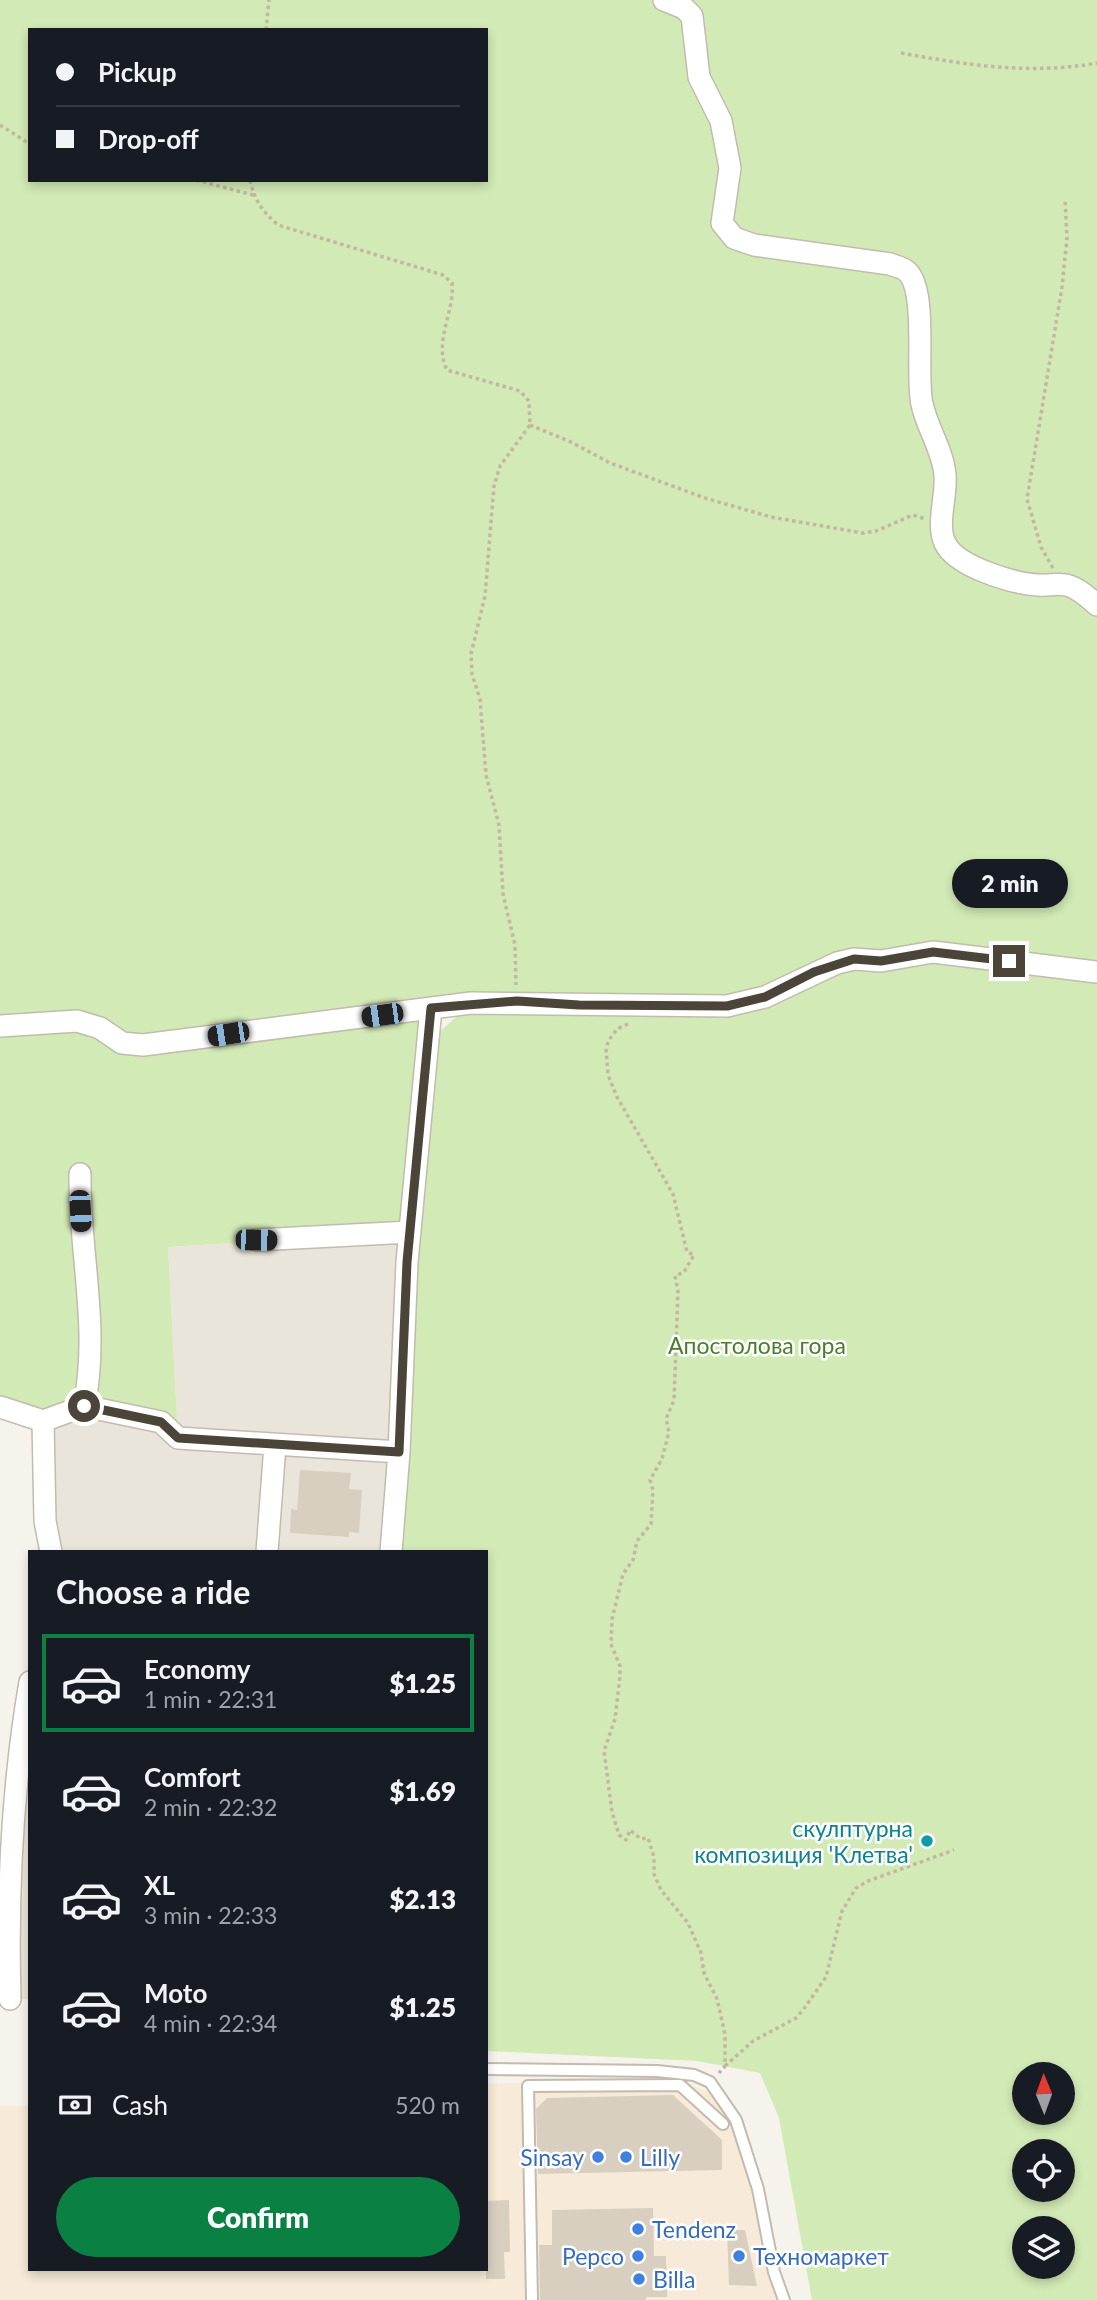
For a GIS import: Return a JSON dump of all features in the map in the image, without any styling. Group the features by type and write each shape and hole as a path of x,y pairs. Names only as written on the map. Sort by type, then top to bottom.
{"street":[{"path":"664,0 684,8 692,16 699,77 721,121 730,168 721,215 726,232 734,239 754,245 890,264 905,270 911,276 918,307 921,403 945,466 942,528 944,541 951,552 966,564 1015,580 1039,585 1068,585 1097,605"},
{"path":"0,1026 77,1021 100,1028 122,1043 143,1045 431,1008 517,1001 653,1006 748,1003 837,963 854,959 881,961 933,952 1097,972"},
{"path":"391,1550 410,1232 431,1008"},
{"path":"80,1174 81,1238 87,1268 91,1341 90,1376 84,1406"},
{"path":"256,1240 410,1232"},
{"path":"0,1407 43,1421 84,1406 161,1422 178,1438 399,1452"},
{"path":"43,1421 45,1521 51,1550"},
{"path":"267,1550 275,1445"},
{"path":"10,1999 7,1894 22,1730 28,1694"}],"lane":[{"path":"488,2069 657,2071 694,2075 710,2082 736,2120 758,2189 774,2272 784,2300"},
{"path":"532,2300 528,2086 680,2085 723,2124"}],"path":[{"path":"266,28 269,0"},
{"path":"901,53 977,67 1030,70 1097,63"},
{"path":"0,125 28,143"},
{"path":"204,182 253,195"},
{"path":"250,182 253,195 263,212 278,225 443,275 452,283 453,298 441,350 447,370 520,391 530,401 530,425 500,467 494,486 485,596 471,654 472,674 480,699 486,775 499,825 503,894 515,945 517,1001"},
{"path":"1062,585 1041,547 1027,499 1062,287 1067,238 1065,199"},
{"path":"530,425 571,442 610,463 705,498 771,517 863,533 876,531 914,515 942,528"},
{"path":"653,1006 614,1033 606,1048 606,1068 617,1097 673,1194 687,1252 694,1255 684,1272 675,1276 678,1291 678,1360 674,1400 666,1419 669,1432 662,1459 650,1480 651,1524 638,1541 633,1560 623,1574 614,1605 611,1644 620,1666 620,1676 615,1719 604,1751 612,1812 619,1835 626,1840 630,1830 640,1839 648,1838 654,1857 654,1874 662,1890 685,1918 701,1953 704,1973 717,1999 720,2020 725,2030 725,2066"},
{"path":"710,2082 754,2041 796,2018 803,2010 826,1977 842,1911 856,1888 868,1881 954,1850"}],"shaded area":[{"path":"410,1232 386,1550 51,1550 43,1421 84,1406 178,1437 168,1247"},
{"path":"28,1714 28,1999 10,1999"},
{"path":"665,2077 713,2093 744,2153 776,2300 0,2300 0,2106 28,2106 28,2271 488,2271 488,2084"}],"green space":[{"name":"Апостолова гора","path":"0,0 1097,0 1097,2300 812,2300 779,2118 760,2073 697,2061 488,2051 488,1550 393,1550 435,1036 470,1004 431,1008 410,1232 168,1247 178,1438 84,1406 43,1421 0,1412"}],"building":[{"path":"300,1470 351,1473 349,1489 362,1490 359,1533 349,1532 349,1537 290,1533 291,1509 297,1510"},
{"path":"673,2095 722,2140 722,2170 538,2174 536,2109 547,2098"},
{"path":"509,2200 510,2252 504,2252 505,2279 486,2279 488,2201"},
{"path":"653,2208 654,2256 666,2256 667,2297 646,2297 646,2300 540,2300 539,2245 552,2245 552,2210"},
{"path":"727,2230 745,2230 757,2286 729,2285"}],"place":[{"name":"скулптурна композиция 'Клетва'","path":"927,1841"},
{"name":"Sinsay","path":"598,2157"},
{"name":"Lilly","path":"626,2157"},
{"name":"Tendenz","path":"638,2229"},
{"name":"Pepco","path":"638,2256"},
{"name":"Техномаркет","path":"739,2256"},
{"name":"Billa","path":"639,2279"}],"route":[{"path":"84,1406 161,1422 178,1438 399,1452 407,1262 431,1008 517,1001 579,1005 727,1006 765,997 814,972 854,959 881,961 933,952 1009,961"}]}
